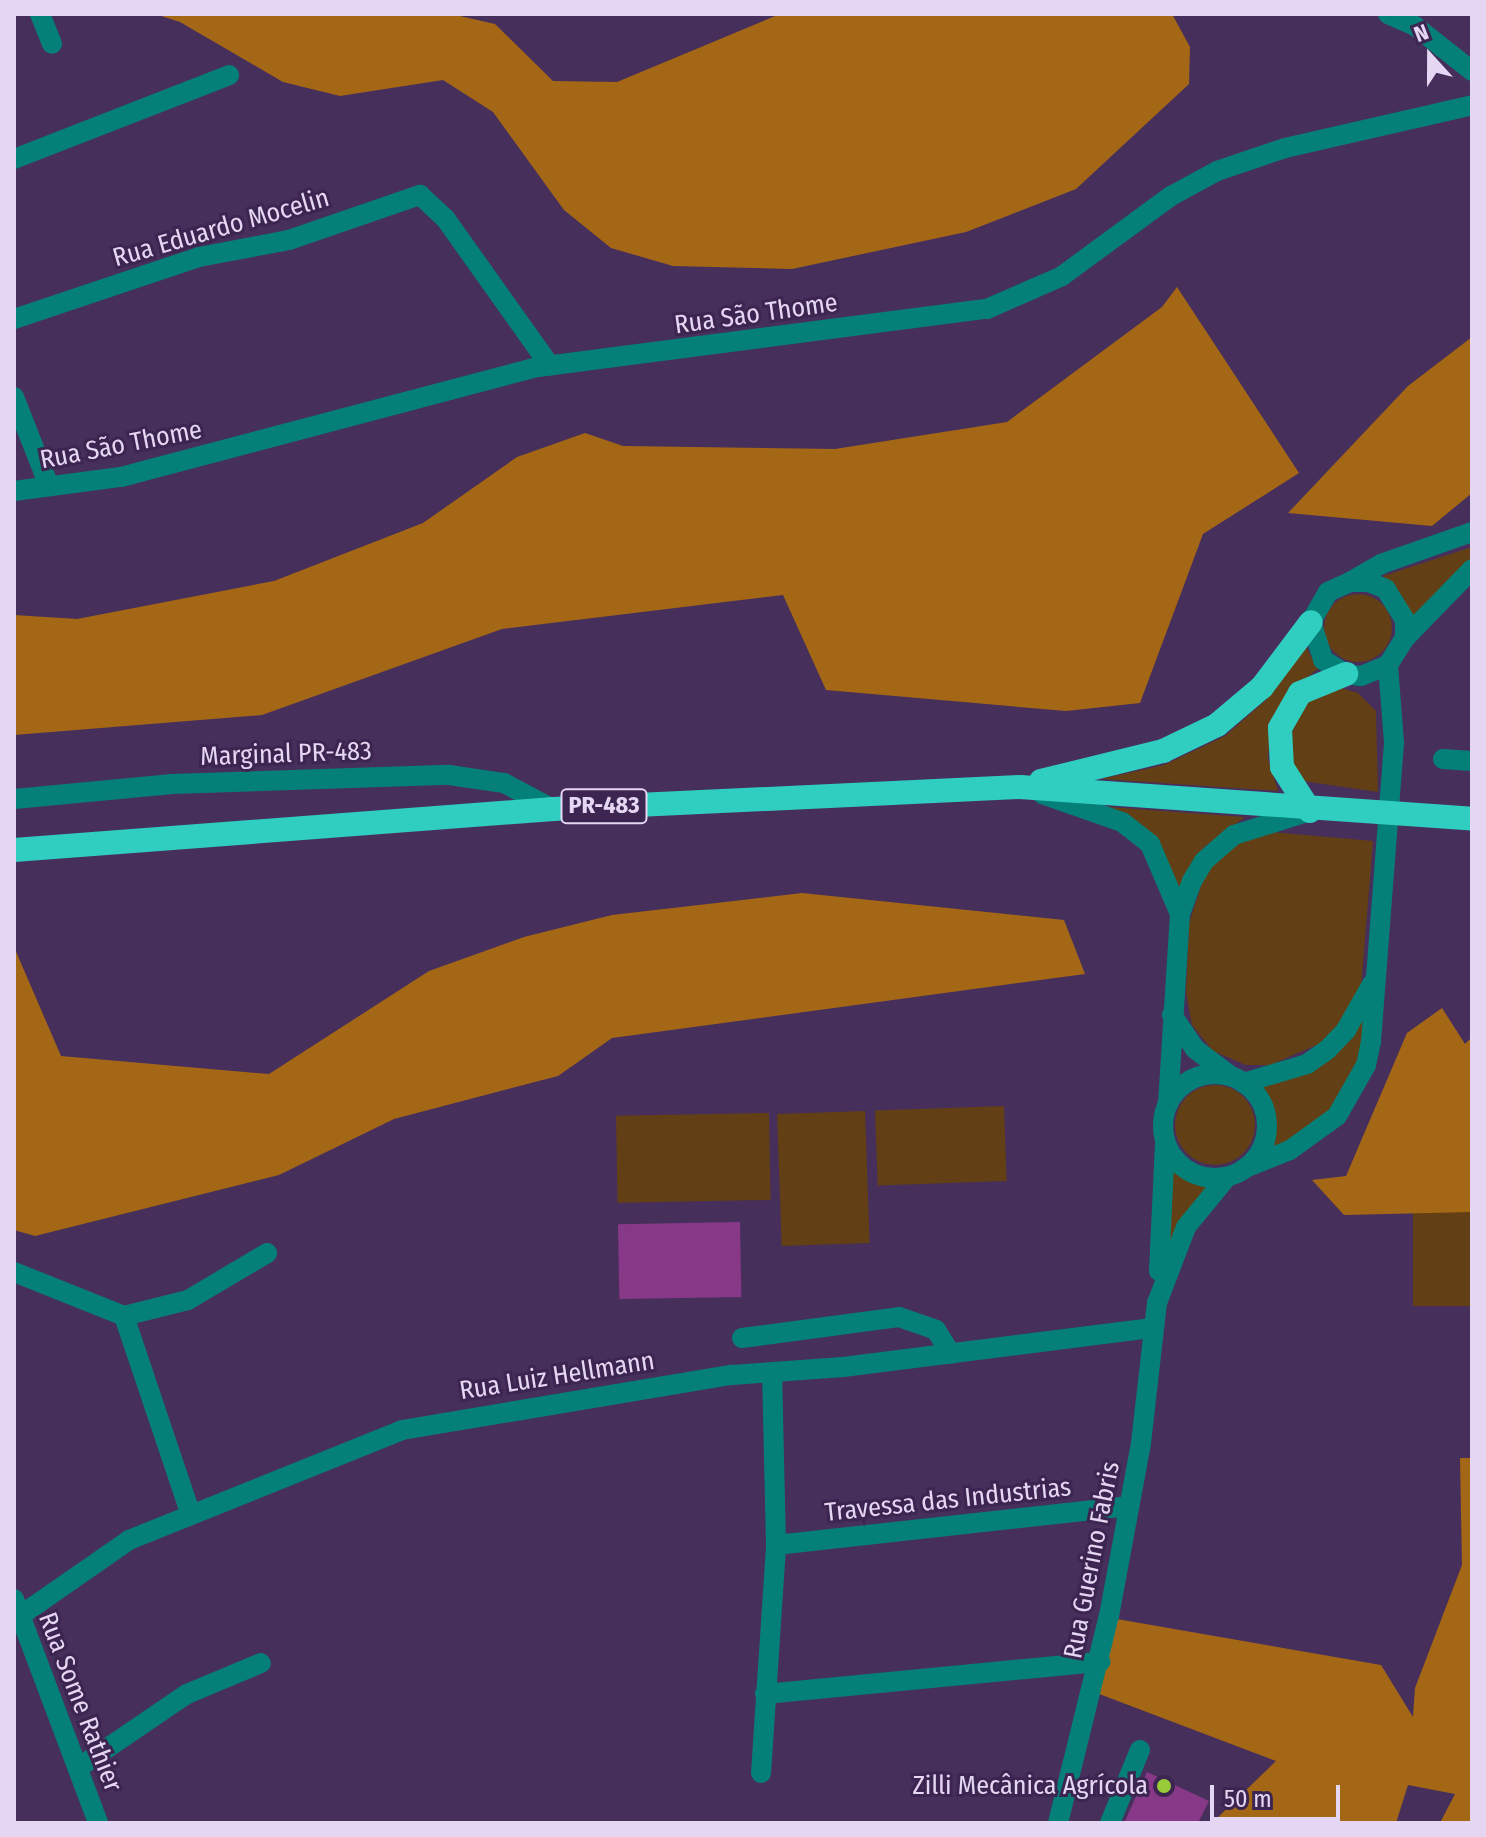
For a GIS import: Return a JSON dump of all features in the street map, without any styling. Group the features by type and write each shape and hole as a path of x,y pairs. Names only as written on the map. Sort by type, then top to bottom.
{"highway":[{"path":"1020,787 1163,751 1217,725 1262,687 1311,622"},
{"path":"1310,811 1282,767 1280,728 1300,693 1346,674"},
{"name":"PR-483","path":"14,850 553,809 1020,787 1310,811 1472,819"}],"street":[{"path":"40,14 52,44"},
{"path":"1388,14 1417,20 1472,71"},
{"path":"14,159 229,75"},
{"name":"Rua São Thome","path":"14,491 121,477 550,366 987,309 1062,276 1171,196 1217,171 1285,148 1472,105"},
{"name":"Rua Eduardo Mocelin","path":"14,319 199,257 289,240 420,195 445,218 550,366"},
{"path":"14,397 49,486"},
{"path":"1472,532 1381,564 1320,600 1311,622 1323,660 1346,674 1361,676 1388,665 1405,638 1472,569"},
{"path":"1350,582 1386,589 1405,620 1405,638"},
{"path":"1165,1142 1189,1172 1236,1173 1290,1150 1337,1116 1366,1065 1375,1012 1373,980 1394,742 1388,665"},
{"path":"1443,759 1472,761"},
{"name":"Marginal PR-483","path":"14,799 172,784 449,775 504,783 553,809"},
{"path":"1020,787 1122,822 1150,844 1180,914"},
{"path":"1157,1303 1180,914 1204,861 1220,843 1252,826 1310,811"},
{"path":"1168,1104 1195,1078 1238,1080 1307,1064 1327,1050 1353,1020 1373,980"},
{"path":"1157,1303 1186,1227 1261,1149 1267,1125 1261,1101 1195,1049 1172,1015"},
{"path":"14,1272 124,1316 188,1300 267,1253"},
{"name":"Rua Guerino Fabris","path":"1058,1823 1100,1662 1141,1443 1157,1303"},
{"path":"124,1316 190,1512"},
{"path":"742,1338 899,1317 936,1330 951,1354"},
{"name":"Rua Luiz Hellmann","path":"16,1611 104,1555 190,1512 402,1430 515,1408 772,1373 1153,1328"},
{"path":"761,1773 776,1545 772,1373"},
{"name":"Travessa das Industrias","path":"776,1545 1127,1506"},
{"name":"Rua Some Rathier","path":"16,1611 98,1823"},
{"path":"765,1694 1100,1662"},
{"path":"78,1768 187,1694 261,1663"},
{"path":"1110,1823 1140,1750"}],"shaded area":[{"path":"155,14 451,14 495,24 553,81 617,82 780,14 1172,14 1190,47 1189,84 1076,189 966,232 792,269 673,266 611,248 564,210 493,112 443,80 340,96 283,82 180,22"},
{"path":"1177,287 1299,473 1203,534 1140,703 1066,711 826,690 783,595 502,629 262,715 14,735 14,615 77,619 274,581 423,523 517,457 585,433 623,446 835,449 1007,422 1162,307"},
{"path":"1472,337 1472,493 1432,526 1288,513 1408,386"},
{"path":"1472,547 1472,557 1412,621 1403,597 1383,576"},
{"path":"1358,594 1382,604 1392,628 1382,652 1358,662 1334,652 1324,628 1334,604"},
{"path":"1305,645 1318,669 1300,683 1270,733 1268,758 1278,791 1101,779 1164,765 1225,736 1266,700"},
{"path":"1341,688 1358,693 1376,711 1378,792 1303,781 1297,775 1288,740 1306,702"},
{"path":"1109,807 1245,817 1204,847 1180,900"},
{"path":"1271,832 1373,841 1361,988 1344,1019 1319,1044 1270,1065 1246,1065 1213,1051 1192,1025 1186,993 1189,923 1206,871 1235,843"},
{"path":"802,893 1064,920 1085,974 612,1038 558,1076 394,1119 279,1175 35,1236 14,1230 14,947 61,1056 269,1074 429,971 524,937 612,915"},
{"path":"1371,999 1369,1040 1327,1117 1265,1155 1274,1138 1275,1118 1256,1085 1291,1077"},
{"path":"1442,1008 1465,1044 1472,1037 1472,1212 1344,1215 1312,1180 1346,1176 1407,1033"},
{"path":"1215,1085 1230,1088 1243,1097 1252,1110 1255,1125 1252,1140 1243,1153 1230,1162 1215,1165 1200,1162 1187,1153 1178,1140 1175,1125 1178,1110 1187,1097 1200,1088"},
{"path":"1004,1106 1007,1181 878,1185 875,1111"},
{"path":"865,1111 870,1243 782,1246 777,1114"},
{"path":"769,1113 771,1200 618,1203 616,1116"},
{"path":"1171,1166 1188,1179 1209,1184 1165,1251"},
{"path":"1413,1212 1472,1212 1472,1306 1413,1306"},
{"path":"1460,1458 1472,1458 1472,1823 1440,1823 1455,1794 1408,1785 1396,1823 1212,1823 1276,1761 1094,1692 1111,1618 1381,1665 1413,1717 1415,1688 1462,1565"}],"building":[{"path":"740,1222 741,1297 619,1299 618,1224"},
{"path":"1147,1772 1209,1801 1198,1823 1124,1823"}],"place":[{"name":"Zilli Mecânica Agrícola","path":"1164,1786"}]}
